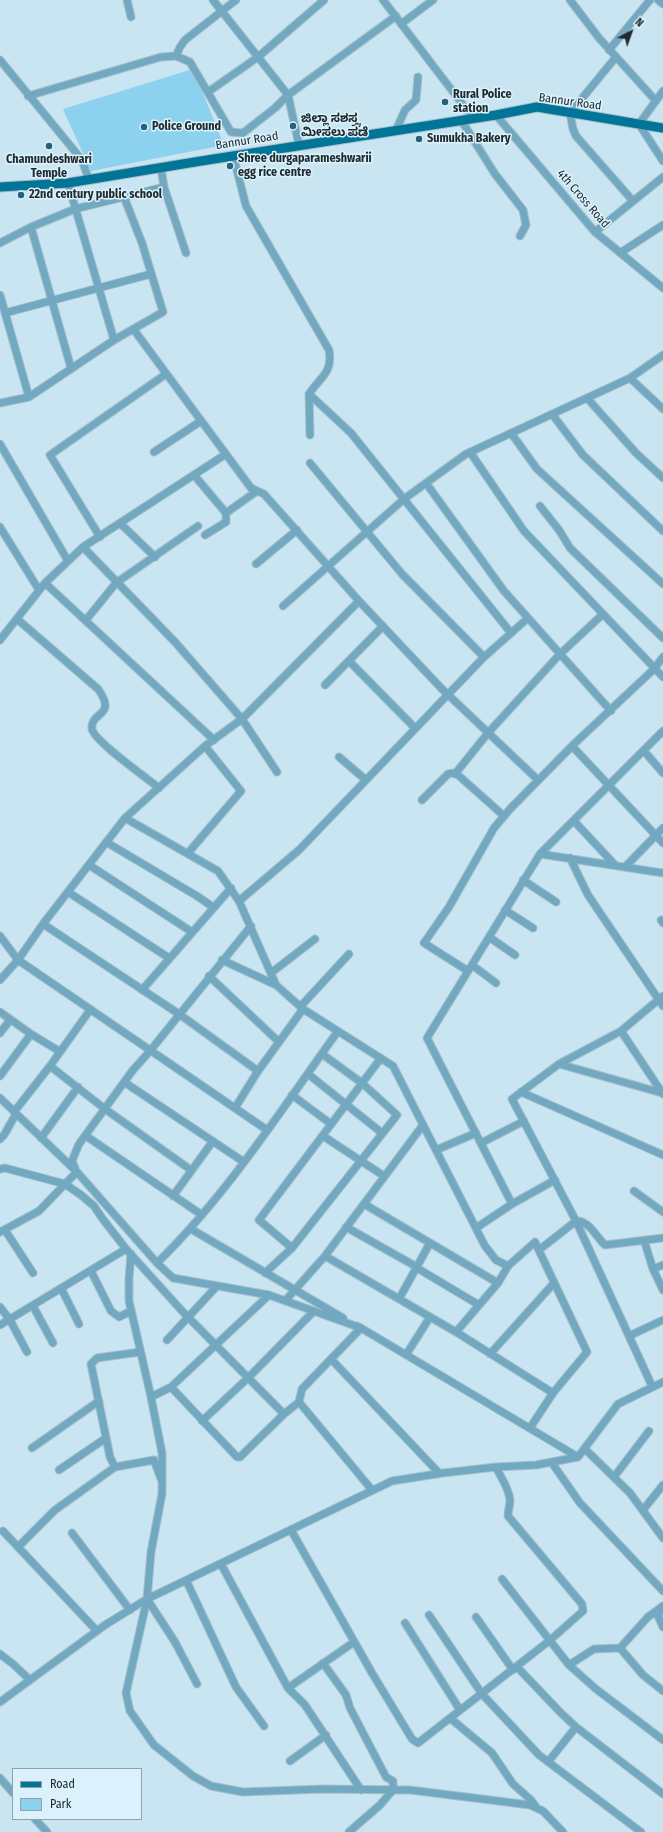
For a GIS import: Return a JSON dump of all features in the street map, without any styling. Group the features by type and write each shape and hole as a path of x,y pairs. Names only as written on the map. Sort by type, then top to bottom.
{"main road":[{"name":"Bannur Road","path":"0,187 68,183 89,180 299,145 496,115 537,107 663,128"}],"street":[{"path":"127,0 131,17"},
{"path":"213,0 288,95 299,145"},
{"path":"176,56 185,40 236,0"},
{"path":"208,92 258,56 324,0"},
{"path":"383,0 473,118"},
{"path":"401,24 433,0"},
{"path":"570,0 609,50 656,100"},
{"path":"609,50 650,0"},
{"path":"658,0 663,4"},
{"path":"28,96 161,57 176,56 190,62 231,132 243,133 275,108 288,95 396,16"},
{"path":"616,57 570,113 576,136 632,201"},
{"path":"0,60 28,96 50,119 82,160 89,180"},
{"path":"396,130 405,110 416,100 418,77"},
{"path":"663,91 638,124 663,161"},
{"name":"4th Cross Road","path":"496,115 594,232 663,288"},
{"path":"461,120 495,174 523,210 526,225 520,236"},
{"path":"233,156 246,206 329,350 329,369 309,394 310,435"},
{"path":"161,168 164,187 186,253"},
{"path":"594,232 663,177"},
{"path":"68,183 114,340"},
{"path":"0,243 31,227 75,209 164,187"},
{"path":"0,402 29,397 114,340 134,330 163,312 142,242 124,197"},
{"path":"620,253 663,225"},
{"path":"31,227 71,368"},
{"path":"5,313 152,274"},
{"path":"0,295 29,397"},
{"path":"134,330 251,488 264,494 359,601 448,694 538,780"},
{"path":"282,606 404,499 470,452 630,378 663,355"},
{"path":"100,537 50,455 166,374"},
{"path":"630,378 663,409"},
{"path":"309,394 351,433 511,633"},
{"path":"587,398 636,453 663,478"},
{"path":"552,414 583,455 663,531"},
{"path":"154,452 201,420"},
{"path":"511,433 537,469 663,584"},
{"path":"0,444 68,560"},
{"path":"470,452 524,530 663,677"},
{"path":"0,640 45,583 83,547 122,524 194,474 226,454"},
{"path":"310,463 402,574 484,657"},
{"path":"194,474 226,513 226,522 205,535"},
{"path":"426,483 504,592 611,711"},
{"path":"226,513 258,491"},
{"path":"540,506 560,530 570,548 663,638"},
{"path":"122,524 155,557"},
{"path":"86,620 116,583 198,526"},
{"path":"256,564 297,530"},
{"path":"1,532 9,539 39,590"},
{"path":"83,547 116,583 175,642 242,719 277,772"},
{"path":"45,583 214,740"},
{"path":"0,980 18,960 42,924 125,818 205,746 242,719 359,601"},
{"path":"455,774 488,733 560,654 602,614"},
{"path":"239,901 299,850 484,657 528,618"},
{"path":"17,619 98,689 106,700 106,704 94,722 92,730 101,742 159,788"},
{"path":"325,685 383,626"},
{"path":"496,983 424,943 449,907 494,828 504,816 572,746 654,669 663,657"},
{"path":"349,661 415,728"},
{"path":"512,1204 427,1038 540,854 663,731"},
{"path":"188,853 240,791 205,746"},
{"path":"572,746 663,843"},
{"path":"644,751 663,773"},
{"path":"339,757 366,780"},
{"path":"422,800 448,774 455,774 504,816"},
{"path":"125,818 218,871 239,901 276,985"},
{"path":"574,821 615,865"},
{"path":"625,867 663,828"},
{"path":"106,842 197,896 213,908"},
{"path":"540,854 663,873"},
{"path":"570,858 588,895 662,1000 621,1031 559,1064 512,1099 576,1221 652,1386"},
{"path":"89,865 192,932"},
{"path":"523,880 556,902"},
{"path":"142,990 231,888"},
{"path":"68,892 169,958"},
{"path":"505,910 533,928"},
{"path":"42,924 179,1014 258,1071"},
{"path":"77,1172 72,1161 79,1144 124,1082 208,976 251,926"},
{"path":"0,936 18,960 267,1130"},
{"path":"489,937 515,955"},
{"path":"271,973 315,939"},
{"path":"235,1108 258,1071 302,1008 349,954"},
{"path":"222,960 276,985 302,1008 393,1066 485,1246 496,1260 508,1266"},
{"path":"208,976 279,1042"},
{"path":"0,1139 4,1135 15,1113 90,1010"},
{"path":"0,1012 31,1034 59,1051"},
{"path":"0,1033 10,1020"},
{"path":"158,1263 191,1228 244,1162 338,1031"},
{"path":"621,1031 663,1094"},
{"path":"0,1076 31,1034"},
{"path":"265,1273 292,1248 397,1115 362,1083 322,1054"},
{"path":"292,1248 259,1220 381,1058"},
{"path":"559,1064 663,1094"},
{"path":"50,1066 105,1109 191,1170"},
{"path":"308,1074 347,1103 382,1133"},
{"path":"124,1082 244,1162"},
{"path":"41,1138 78,1087"},
{"path":"522,1092 663,1155"},
{"path":"292,1095 331,1124"},
{"path":"0,1098 77,1172 173,1278 269,1295 361,1328"},
{"path":"481,1144 524,1121"},
{"path":"285,1301 325,1256 423,1125"},
{"path":"436,1150 476,1133"},
{"path":"86,1136 202,1215"},
{"path":"322,1136 384,1176"},
{"path":"173,1196 213,1141"},
{"path":"0,1168 65,1184 94,1206 129,1251 188,1318 284,1414"},
{"path":"33,1273 3,1231 39,1211 77,1172"},
{"path":"476,1228 512,1204 555,1180"},
{"path":"634,1191 663,1212"},
{"path":"364,1204 498,1283"},
{"path":"539,1250 576,1221 580,1220 590,1226 596,1237 605,1246 663,1238"},
{"path":"191,1228 578,1457"},
{"path":"346,1228 417,1267 479,1305"},
{"path":"644,1240 653,1269 663,1290"},
{"path":"456,1332 498,1283 508,1266 535,1242 587,1352 554,1393 530,1428"},
{"path":"399,1299 430,1243"},
{"path":"0,1325 61,1288 129,1251"},
{"path":"129,1251 128,1292 162,1453 163,1483 148,1573 147,1599 126,1693 130,1711 154,1745 183,1769 211,1786 243,1792 410,1790 530,1805 543,1811 563,1832"},
{"path":"325,1256 456,1332 554,1393"},
{"path":"653,1269 663,1264"},
{"path":"91,1271 111,1311 119,1317 131,1311"},
{"path":"490,1354 554,1283"},
{"path":"167,1340 217,1286"},
{"path":"61,1288 79,1324"},
{"path":"151,1397 171,1387 269,1295"},
{"path":"33,1306 53,1344"},
{"path":"0,1307 10,1320 27,1352"},
{"path":"202,1421 248,1378 314,1311"},
{"path":"406,1355 430,1317"},
{"path":"629,1336 663,1320"},
{"path":"171,1387 202,1421 239,1457 284,1414 299,1402 302,1389 361,1328"},
{"path":"115,1466 110,1457 91,1364 97,1358 140,1352"},
{"path":"331,1359 439,1473"},
{"path":"0,1702 96,1631 147,1599 392,1481 439,1473 552,1463 578,1457 618,1404 652,1386 663,1382"},
{"path":"32,1448 99,1401"},
{"path":"299,1402 372,1490"},
{"path":"614,1477 649,1431"},
{"path":"59,1470 106,1438"},
{"path":"585,1449 630,1493 663,1538"},
{"path":"18,1547 55,1510 115,1466 154,1460 163,1483"},
{"path":"552,1463 580,1503 663,1591"},
{"path":"291,1530 354,1642 412,1739 418,1742 568,1626 583,1611 583,1608 508,1516 508,1507 510,1502 507,1488 496,1467"},
{"path":"643,1510 663,1485"},
{"path":"3,1530 96,1631"},
{"path":"72,1533 130,1610"},
{"path":"221,1564 288,1688 305,1705 361,1790"},
{"path":"502,1579 569,1665 596,1689 663,1740"},
{"path":"186,1580 236,1687 264,1726"},
{"path":"147,1599 176,1642 197,1684"},
{"path":"569,1665 594,1649 620,1648 648,1617 663,1606 658,1616 663,1627"},
{"path":"429,1615 482,1694 539,1755 641,1832"},
{"path":"476,1617 515,1668 561,1713 576,1727 663,1794"},
{"path":"405,1623 460,1710"},
{"path":"288,1688 354,1642"},
{"path":"620,1648 643,1675 663,1691"},
{"path":"0,1654 30,1680"},
{"path":"323,1663 346,1695 350,1708 386,1777 393,1781 393,1790 380,1805 349,1832"},
{"path":"450,1718 492,1753 513,1784 531,1800 536,1808"},
{"path":"548,1762 576,1727"},
{"path":"290,1761 326,1736"},
{"path":"0,1778 12,1792"},
{"path":"36,1820 47,1832"}],"green space":[{"name":"Police Ground","path":"193,69 224,145 91,171 63,109"}],"place":[{"name":"Rural Police station","path":"445,102"},
{"name":"ಜಿಲ್ಲಾ ಸಶಸ್ತ್ರ ಮೀಸಲು ಪಡೆ","path":"293,126"},
{"name":"Police Ground","path":"144,127"},
{"name":"Sumukha Bakery","path":"419,139"},
{"name":"Chamundeshwari Temple","path":"49,146"},
{"name":"Shree durgaparameshwarii egg rice centre","path":"230,166"},
{"name":"22nd century public school","path":"21,195"}]}
